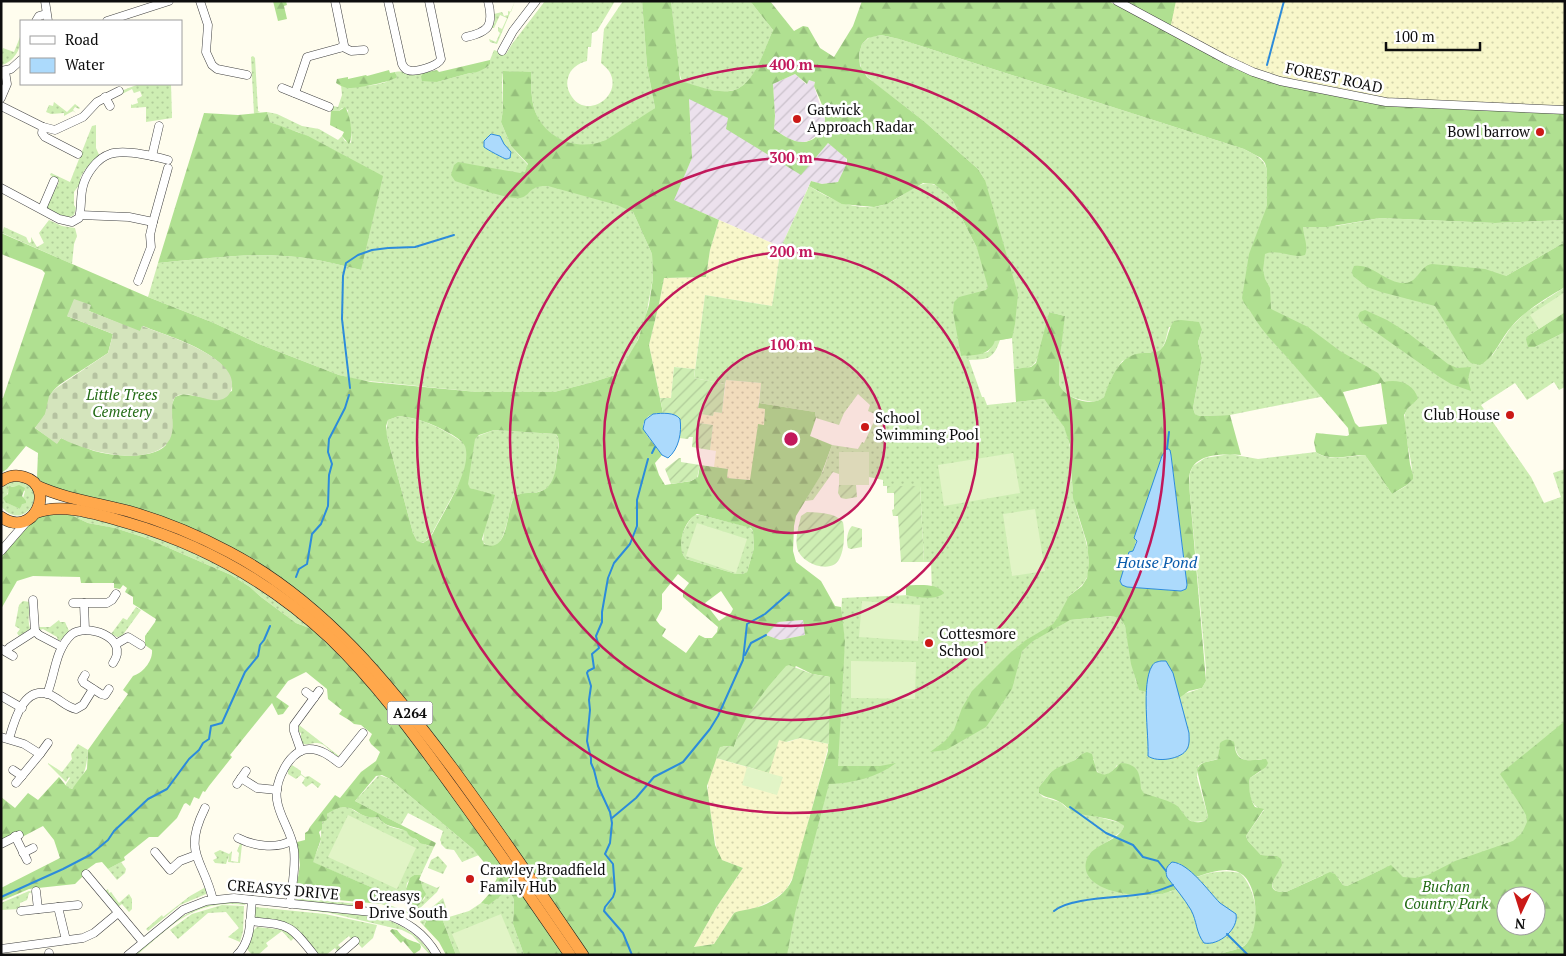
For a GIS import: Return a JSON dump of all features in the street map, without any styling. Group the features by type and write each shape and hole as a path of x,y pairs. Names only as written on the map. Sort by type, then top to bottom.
{"highway":[{"path":"1,481 11,476 22,476 30,479 37,486 40,498 39,506 32,516 21,522 13,522 1,517"},
{"name":"A264","path":"37,486 64,496 143,516 203,539 251,565 285,587 326,620 373,668 426,732 517,858 583,955"},
{"name":"A264","path":"32,516 53,509 70,510 112,518 159,533 226,562 293,607 336,644 390,705 475,818 570,955"}],"street":[{"path":"37,20 39,16 47,18 45,1"},
{"path":"110,20 169,1"},
{"path":"200,1 208,24 206,49 210,62 217,69 247,75"},
{"path":"335,1 344,40 343,46"},
{"path":"388,1 402,64 411,71 435,65 442,59 429,1"},
{"path":"466,37 482,33 487,29 490,12 488,1"},
{"path":"502,51 513,32 536,1"},
{"name":"FOREST ROAD","path":"1117,1 1225,59 1253,72 1280,81 1386,102 1565,110"},
{"path":"295,94 307,57 343,46 351,51 364,50"},
{"path":"1,98 8,84 3,71 12,68 20,61"},
{"path":"282,88 329,107"},
{"path":"1,106 43,127 55,130 83,117 94,104 118,91"},
{"path":"106,97 110,106"},
{"path":"152,156 160,126"},
{"path":"43,127 42,134 46,142 78,154"},
{"path":"1,188 59,219 69,222 77,221 80,215 84,183 91,170 106,155 115,153 152,156 168,164 150,234 151,247 138,281"},
{"path":"42,209 54,181"},
{"path":"80,215 129,217 153,222"},
{"path":"1,551 32,516"},
{"path":"73,603 107,603 116,594"},
{"path":"44,606 34,603 35,631 62,647"},
{"path":"84,603 85,630"},
{"path":"47,694 62,647 71,634 85,630 102,634 116,644 117,656 113,663"},
{"path":"7,652 10,646 35,631"},
{"path":"116,644 128,637 140,645"},
{"path":"85,676 83,681 94,690 105,695 110,689"},
{"path":"40,754 24,744 5,738 26,700 31,696 47,694 76,709 83,705 94,690"},
{"path":"301,751 294,731 294,725 317,695 306,692"},
{"path":"1,696 22,708"},
{"path":"290,904 294,855 279,809 277,790 283,770 301,751 310,749 321,751 343,766 361,735 367,744"},
{"path":"16,783 48,743"},
{"path":"13,770 22,776"},
{"path":"241,778 257,788 277,790"},
{"path":"212,817 204,810 194,844 196,855 210,885 214,900"},
{"path":"248,842 250,834"},
{"path":"1,844 17,836 25,856 33,848"},
{"path":"238,838 248,842 280,846 291,841"},
{"path":"155,852 172,873 180,861 196,855"},
{"path":"86,874 143,942"},
{"path":"36,891 38,909"},
{"name":"CREASYS DRIVE","path":"128,955 183,910 200,903 234,898 375,912 403,921 420,933 437,955"},
{"path":"236,955 246,943 252,900"},
{"path":"21,911 78,905"},
{"path":"58,907 66,940"},
{"path":"1,949 17,951 88,936 118,913"},
{"path":"250,921 286,926 296,933 314,955"},
{"path":"339,955 355,941"}],"shaded area":[{"path":"795,74 806,84 809,80 815,82 814,86 825,120 825,124 819,134 801,143 789,139 774,129 773,84"},
{"path":"689,98 729,118 801,174 828,143 846,157 847,163 839,181 822,184 811,181 781,247 673,200 692,158"},
{"path":"803,620 805,635 780,640 766,635 778,622"}],"green space":[{"path":"273,1 286,1 287,5 284,6 287,19 278,21"},
{"path":"545,1 615,1 597,31 592,33 587,61 573,69 567,81 569,92 579,103 587,106 595,105 602,102 608,96 612,88 609,71 601,63 604,29 623,1 642,1 647,66 655,108 619,134 604,142 587,146 569,143 552,134 539,120 533,101 531,73 503,71 502,84 503,110 501,122 511,146 517,153 528,165 614,197 633,212 652,254 653,278 645,321 634,349 618,374 554,392 477,392 359,380 339,375 259,344 214,323 148,297 158,263 262,255 313,259 361,270 341,154 298,132 270,122 267,112 277,114 302,126 319,129 338,140 342,136 345,141 351,143 348,110 342,108 339,111 331,111 333,106 338,107 342,95 341,85 356,87 382,83 394,76 395,72 423,73 421,76 437,82 473,73 490,64 494,50 506,54","holes":["504,144 509,150 510,158 505,159 484,147"]},
{"path":"642,1 671,1 680,79 684,82 713,90 730,91 746,83 752,75 773,30 750,1 770,1 794,31 803,26 808,27 820,48 834,57 853,26 862,1 1108,1 1126,10 1129,1 1176,1 1170,29 1253,72 1360,98 1565,110 1565,220 1495,223 1380,218 1327,227 1303,227 1306,245 1305,255 1295,256 1275,252 1265,254 1263,270 1270,288 1271,309 1308,327 1340,351 1378,373 1384,382 1395,381 1405,383 1416,394 1418,399 1408,408 1404,415 1413,479 1392,494 1365,455 1327,457 1316,452 1314,442 1316,433 1347,436 1349,435 1348,428 1266,334 1242,298 1249,254 1267,206 1267,170 1261,158 1244,149 899,39 881,35 868,38 862,44 859,54 860,66 867,77 925,122 978,169 985,180 1018,294 1015,324 1012,338 995,341 989,350 981,354 961,356 953,312 954,302 959,297 986,290 988,287 977,248 953,201 947,194 934,184 923,183 887,204 874,207 842,204 809,186 811,181 822,184 838,182 847,163 847,159 828,143 801,175 726,129 728,118 689,99 692,158 674,200 719,220 710,250 706,277 664,278 649,345 663,413 650,415 643,425 646,434 662,455 655,463 665,485 691,481 698,477 700,465 728,469 727,478 750,480 758,424 764,425 765,409 758,408 759,403 815,412 816,418 810,436 832,445 821,475 796,516 793,551 796,562 821,581 835,606 841,607 845,641 838,766 880,766 896,763 864,779 829,784 795,913 787,955 587,955 429,730 232,549 45,485 37,477 38,453 26,446 7,469 1,473 1,398 3,398 45,273 42,270 1,254 1,233 148,297 214,323 259,344 339,375 371,382 477,392 554,392 593,382 618,374 638,340 649,305 653,278 652,254 633,212 617,205 548,186 537,187 524,197 507,197 455,181 451,175 454,165 458,162 520,173 525,172 528,164 511,146 501,122 503,110 503,71 531,72 533,102 540,121 555,136 564,141 585,145 606,140 655,108 647,66","holes":["795,74 807,84 809,80 815,82 814,86 825,116 824,124 819,134 808,141 802,142 790,139 774,129 773,84","89,311 140,332 143,326 184,342 212,357 223,367 230,378 232,391 214,399 183,394 175,397 172,404 166,445 152,453 132,456 111,454 94,451 61,438 57,443 35,428 45,415 53,391 56,387 108,353 113,334 67,316","1381,383 1387,424 1359,427 1355,423 1343,392","399,416 435,426 457,438 465,446 465,466 456,490 433,533 423,543 417,541 413,533 386,426 388,420","494,430 556,434 558,436 559,442 552,481 540,492 525,493 514,497 502,538 492,546 484,544 482,539 495,495 470,488 468,484 475,439 479,435","697,514 751,528 753,531 754,548 747,572 736,574 686,559 681,548 681,542 688,522","678,574 689,583 683,591 683,597 718,627 717,632 712,638 705,638 699,635 686,653 662,636 666,629 656,620 662,609 662,594","721,591 733,609 731,613 719,621 705,603","803,620 805,635 780,640 766,635 778,622","796,666 812,674 830,677 828,751 792,880 786,890 771,902 760,907 734,913 714,944 694,947 716,908 743,868 722,860 715,845 707,786 720,748 725,746 734,747 739,733"]},
{"path":"671,1 750,1 773,30 762,58 752,76 738,89 717,91 682,82 678,68"},
{"path":"1176,1 1565,1 1565,110 1386,102 1280,81 1169,29"},
{"path":"508,11 510,12 497,44 490,42 489,39 496,42 500,33 498,27 502,29 507,18 500,15 494,28 492,28 491,26 494,24 495,18 494,14 502,12 504,16 508,15"},
{"name":"Buchan Country Park","path":"881,35 899,39 1244,149 1264,162 1267,170 1336,226 1380,218 1495,223 1565,220 1565,242 1506,276 1492,356 1511,327 1525,313 1565,287 1565,312 1531,334 1535,347 1565,332 1565,387 1559,390 1554,382 1527,400 1515,383 1481,405 1531,477 1544,503 1561,497 1553,473 1565,469 1565,955 1239,955 1385,868 1347,886 1343,885 1339,879 1323,875 1286,892 1280,892 1273,888 1273,881 1280,869 1277,856 1261,855 1248,841 1246,836 1264,810 1255,806 1249,793 1250,778 1261,771 1262,759 1244,760 1236,752 1235,746 1219,748 1220,756 1218,759 1202,763 1198,766 1197,777 1208,817 1205,821 1193,822 1186,818 1180,809 1144,793 1117,765 1109,773 1102,775 1096,770 1094,759 1078,757 1051,772 1039,787 1039,793 1043,797 1060,802 1068,809 1121,823 1124,826 1122,831 1089,855 1170,892 1203,875 1220,872 1240,873 1246,879 1250,888 1256,909 1256,919 1251,938 1242,947 1214,955 779,955 817,823 842,673 845,641 841,616 842,598 932,594 931,562 924,562 920,486 883,486 883,480 869,477 869,452 839,452 839,474 833,472 813,500 805,501 823,471 832,445 858,449 862,442 864,443 877,415 868,411 870,405 858,394 844,413 839,425 816,418 815,412 759,403 761,383 726,380 725,384 694,378 705,295 772,306 781,247 809,186 840,202 856,206 874,207 886,204 915,187 923,184 932,184 942,189 953,201 977,248 985,180 978,169 925,122 873,82 861,70 859,54 862,44 870,37","holes":["1049,312 1065,316 1058,365 1061,390 1065,394 1082,400 1094,402 1104,397 1112,377 1122,361 1158,352 1165,342 1169,327 1202,330 1198,342 1202,358 1193,408 1198,416 1230,415 1381,383 1418,399 1407,409 1404,421 1412,469 1411,481 1392,494 1365,455 1333,458 1316,452 1258,459 1230,454 1205,458 1193,466 1189,484 1206,669 1206,681 1202,688 1184,694 1136,682 1125,626 1120,618 1112,616 1070,620 1069,596 1085,581 1089,564 1087,545 1074,499 1070,445 1064,427 1044,399 987,405 984,397 982,397 969,360 989,357 995,351 1000,340 1012,338 1014,369 1031,366 1038,356","995,341 988,352 961,356 960,347"]},
{"path":"20,37 20,45 16,54 5,64 1,65 1,52 3,48 14,52"},
{"path":"251,57 255,58 258,111 260,112 254,114"},
{"path":"490,60 488,66 475,73 437,82 422,81 421,76 423,73 437,70 439,72"},
{"path":"389,70 390,73 395,72 397,77 381,83 346,88 336,83 337,79 367,76"},
{"path":"136,85 171,85 172,118 146,122 146,107 131,108 131,104 138,103 137,99 142,96 140,91 134,93 132,89 122,94 121,91"},
{"path":"54,102 67,112 75,104 80,108 75,107 73,110 76,113 73,111 64,116 64,113 51,114 46,112 49,105 53,106"},
{"path":"345,107 351,125 349,144 342,136 344,132 330,125 331,111 339,111"},
{"path":"267,112 270,122 308,136 383,176 361,270 313,259 262,255 158,263 204,113 238,115"},
{"path":"96,125 96,148 100,157 90,167 86,168 80,178 82,181 74,192 74,205 76,208 74,215 70,217 60,216 46,209 59,182 51,178 52,176 50,175 51,173 70,182 92,126"},
{"path":"49,220 62,226 75,228 77,236 74,244 72,264 2,233 4,227 26,237 29,243 31,242 31,237 37,247 44,243 39,233"},
{"path":"719,220 781,247 772,306 705,295 695,369 674,367 671,398 660,398 649,345 664,278 706,277 710,250"},
{"path":"1565,242 1565,287 1518,320 1490,357 1480,365 1471,363 1468,360 1435,306 1367,287 1353,276 1352,271 1354,266 1361,266 1392,280 1405,283 1413,280 1424,268 1432,264 1485,269 1506,276"},
{"path":"1565,292 1565,312 1539,329 1530,315"},
{"name":"Little Trees Cemetery","path":"74,299 91,305 89,311 140,331 142,326 182,341 212,356 231,376 232,387 228,396 217,400 186,394 175,397 172,407 173,428 170,439 161,448 149,453 135,456 118,455 86,448 61,438 57,444 35,428 45,414 49,396 55,389 108,353 113,334 67,316"},
{"path":"1365,310 1387,320 1408,333 1448,364 1457,368 1471,367 1468,379 1471,391 1451,384 1438,376 1360,321 1358,316 1360,312"},
{"path":"1049,312 1065,316 1059,364 1059,385 1062,390 1073,398 1093,402 1104,397 1117,368 1128,357 1135,354 1155,352 1161,349 1174,321 1199,322 1202,330 1198,342 1202,358 1193,408 1195,414 1199,416 1230,415 1241,455 1221,455 1201,459 1191,470 1189,476 1206,681 1202,688 1189,691 1179,698 1149,673 1147,692 1139,690 1131,664 1125,626 1120,618 1111,616 1070,620 1033,641 1022,651 1012,689 986,727 946,750 930,752 945,741 954,730 962,708 972,691 1011,652 1026,640 1053,624 1069,596 1082,586 1087,578 1089,563 1087,543 1073,498 1070,445 1064,427 1044,399 1016,402 1014,369 1031,367 1036,363","holes":["1171,455 1186,589 1181,591 1127,587 1122,585 1120,581 1129,553 1133,551 1162,456"]},
{"path":"1565,312 1565,332 1535,347 1528,347 1526,339 1528,336"},
{"path":"674,367 695,369 694,378 725,384 722,413 714,412 713,416 700,414 699,423 713,425 710,450 692,447 693,437 688,439 679,438 663,413 660,398 671,398"},
{"path":"726,380 761,383 758,408 765,409 764,425 758,425 751,480 727,478 728,469 714,467 716,451 710,450 713,425 699,423 700,414 713,416 714,412 722,413"},
{"path":"399,416 417,419 432,425 462,442 494,430 556,434 559,440 554,480 544,490 512,500 504,533 496,547 490,547 483,542 484,531 473,489 459,484 430,537 425,542 418,543 413,533 386,432 388,420"},
{"path":"839,452 869,452 869,485 839,485"},
{"path":"1013,453 1020,493 944,506 938,465"},
{"path":"681,458 681,462 700,465 697,478 691,481 671,484 665,469"},
{"path":"10,481 24,483 32,489 34,496 33,505 27,512 20,515 10,514 1,506 1,489","holes":["11,486 25,491 20,509 4,501"]},
{"path":"19,485 25,488 22,496 26,501 20,509 5,502 3,498 8,494 9,486"},
{"path":"839,485 856,485 857,497 841,498 838,493"},
{"path":"887,486 920,486 924,562 901,562 898,516 893,516 892,510 894,509 894,493 887,493"},
{"path":"1035,509 1045,571 1012,576 1003,514"},
{"path":"807,512 835,516 843,522 844,538 842,551 835,564 824,567 812,564 802,557 799,552 797,543 801,516"},
{"path":"52,514 71,515 88,523 115,528 146,538 231,575 250,587 296,623 312,629 375,694 421,751 565,955 524,955 513,924 514,900 509,889 489,905 481,903 490,893 497,878 473,849 390,779 382,775 376,776 355,801 436,843 434,847 420,843 405,831 386,824 378,817 364,816 349,808 336,809 327,814 327,820 322,822 322,829 319,832 321,839 313,862 387,894 390,898 385,899 381,904 295,896 300,865 297,842 305,840 305,833 335,795 340,798 361,772 376,761 380,752 369,740 372,734 361,725 354,724 339,714 342,710 328,699 327,689 306,672 288,681 276,697 289,706 283,714 278,715 272,703 230,755 232,757 205,792 203,791 199,799 194,797 190,806 186,803 184,804 177,818 158,837 149,837 124,857 125,860 108,869 102,862 96,863 82,873 84,875 75,884 29,889 1,901 1,888 60,858 54,840 43,826 22,837 1,840 1,797 15,808 28,793 38,800 59,777 68,788 72,789 87,769 88,750 128,694 123,690 133,676 147,666 152,654 152,650 145,645 145,636 156,619 133,604 133,597 125,592 127,588 123,585 120,589 114,588 114,583 81,583 80,577 33,576 17,581 1,609 1,556 33,521 39,517"},
{"path":"71,515 135,531 184,549 229,571 271,597 312,629 296,623 250,587 231,575 146,538 115,528 88,523"},
{"path":"694,515 749,527 753,531 754,548 747,572 736,574 686,559 682,554 682,536"},
{"path":"697,523 747,539 736,573 686,556"},
{"path":"852,526 862,529 862,547 848,548 847,536"},
{"path":"906,585 932,586 944,593 931,598 906,595"},
{"path":"23,601 30,602 30,629 19,636 17,633 20,629 15,626 19,605"},
{"path":"862,601 920,605 918,641 859,637"},
{"path":"136,607 141,610 122,636 117,637 111,634 123,618 127,620"},
{"path":"59,620 60,622 65,622 69,631 61,640 58,640 57,637 43,629 40,630 39,627 50,627"},
{"path":"851,661 916,662 915,699 851,698"},
{"path":"789,665 812,674 830,677 829,744 800,738 786,742 779,740 769,773 716,758 720,747 734,747 749,714 778,675"},
{"name":"Buchan Country Park","path":"1565,721 1565,955 1214,955 1241,948 1249,940 1253,931 1256,909 1254,897 1251,887 1240,873 1229,870 1218,871 1196,877 1179,863 1167,877 1176,889 1166,893 1136,895 1106,889 1094,882 1087,873 1086,862 1093,851 1117,836 1124,826 1109,819 1074,812 1060,802 1039,793 1039,787 1051,772 1087,752 1092,754 1097,772 1107,774 1121,763 1132,765 1139,774 1141,789 1144,793 1174,804 1193,822 1205,821 1208,817 1197,770 1202,763 1218,759 1220,743 1230,740 1234,742 1236,753 1242,759 1266,759 1268,763 1266,767 1250,778 1249,789 1253,804 1255,807 1264,809 1246,836 1248,841 1261,855 1277,856 1281,859 1282,865 1272,887 1278,892 1286,892 1330,872 1335,874 1343,885 1347,886 1391,865 1403,877 1415,878 1428,875 1455,861 1513,841 1522,833 1527,822 1526,815 1500,774"},
{"path":"299,725 339,756 336,756 319,743 303,744"},
{"path":"756,732 788,742 800,738 829,744 795,873 786,890 774,899 756,908 734,913 714,944 694,947 716,908 743,868 722,860 717,852 708,797 708,781 716,758 754,769"},
{"path":"78,744 88,750 87,762 82,778 70,790 66,787 66,784 70,778 66,782 48,763 62,772 72,759 71,754"},
{"path":"292,765 301,771 301,774 305,777 309,776 321,784 318,788 312,783 306,787 302,783 305,778 301,775 296,779 288,774 288,770"},
{"path":"747,767 783,777 777,795 742,785"},
{"path":"379,775 390,779 479,855 462,862 454,850 446,849 441,844 440,840 443,831 408,813 401,825 355,801"},
{"path":"347,806 366,816 378,817 387,825 405,830 418,841 434,847 421,875 414,875 407,883 406,889 418,892 415,898 410,899 408,895 396,896 394,899 390,899 389,905 414,914 412,915 381,904 390,898 387,894 312,862 319,848 321,825 327,814 335,808"},
{"path":"348,815 416,848 397,889 328,857"},
{"path":"240,844 242,844 240,863 228,862 229,855 226,864 215,863 213,860 217,858 214,853 220,850 229,854 232,851 231,861 238,862 239,853 237,851"},
{"path":"438,856 447,866 443,874 428,868 431,860"},
{"path":"121,862 126,869 125,873 117,880 108,869"},
{"path":"414,875 421,875 419,880 426,894 420,904 414,909 394,899 396,896 408,895 410,898 415,898 417,892 406,889 410,878"},
{"path":"421,881 437,888 440,886 437,892 417,911 414,909 425,898"},
{"path":"273,885 286,886 285,896 268,894 269,887"},
{"path":"206,887 206,894 180,905 148,931 146,929 162,915 163,917 190,896"},
{"path":"509,888 514,900 513,924 524,955 456,955 443,921 443,909 431,915 424,926 420,922 424,914 443,898 449,917 469,911 481,903 489,905"},
{"path":"108,889 109,893 111,892 119,903 129,894 132,899 132,909 129,912 122,904 118,907 105,891"},
{"path":"29,891 33,892 29,893 27,900 20,903 20,909 1,910 1,903"},
{"path":"295,899 358,904 357,906 299,901"},
{"path":"223,902 243,903 246,905 228,904 198,910 174,924 137,955 134,955 175,921 197,909"},
{"path":"438,903 443,905 443,921 456,955 446,955 439,942 424,926 428,916 435,911"},
{"path":"222,905 244,906 243,931 240,942 228,937 239,928 226,912 208,913 178,939 170,930 192,914"},
{"path":"255,907 325,914 377,925 373,938 362,948 349,936 338,945 342,949 338,952 335,948 326,955 318,955 300,933 256,919 254,914"},
{"path":"296,908 376,916 385,919 408,930 421,941 432,955 412,935 402,930 330,913"},
{"path":"501,914 518,955 461,955 452,934"},
{"path":"257,927 285,930 295,937 291,941 282,931 266,943 268,946 258,955 252,955 247,949 252,932"},
{"path":"392,929 420,944 420,950 414,954 403,941 401,943 390,931"}],"water":[{"path":"491,134 500,136 511,152 510,158 505,159 484,147 484,141"},
{"path":"653,414 672,414 680,419 679,440 675,450 668,458 662,455 643,429 645,420"},
{"name":"House Pond","path":"1167,448 1170,450 1171,455 1186,589 1181,591 1127,587 1122,585 1120,581 1129,552 1133,551 1137,541 1134,538 1162,456"},
{"path":"1166,661 1173,673 1189,733 1188,747 1180,755 1169,759 1157,759 1148,756 1147,685 1152,666 1156,662"},
{"path":"1172,862 1185,867 1198,878 1220,903 1236,914 1236,920 1231,931 1222,939 1216,942 1204,943 1201,939 1191,910 1167,877 1166,869"}],"waterway":[{"path":"1267,65 1284,1"},
{"path":"350,388 342,319 343,276 346,263 358,255 372,250 415,247 454,235"},
{"path":"296,577 299,569 307,564 312,534 321,524 328,506 329,475 332,464 328,452 329,439 345,408 349,395"},
{"path":"1167,449 1169,432"},
{"path":"652,453 655,447"},
{"path":"632,955 623,933 604,911 615,891 613,864 605,854 610,843 612,823 610,812 598,786 587,741 591,686 587,673 594,668 592,654 599,648 596,636 602,622 608,578 614,563 630,544 637,526 637,500 648,459"},
{"path":"612,818 636,798 654,777 683,762 710,729 718,716 743,660 747,624 765,614 789,593"},
{"path":"1,897 90,855 108,840 114,831 148,799 167,789 189,759 209,739 211,726 222,723 245,672 258,656 260,645 270,626"},
{"path":"745,655 751,643 766,635"},
{"path":"1070,807 1106,833 1133,845 1143,857 1158,861 1166,871"},
{"path":"1054,911 1061,906 1071,903 1147,893 1173,885"},
{"path":"1227,934 1248,955"}],"place":[{"name":"Gatwick Approach Radar","path":"797,119"},
{"name":"Bowl barrow","path":"1540,132"},
{"name":"Club House","path":"1510,415"},
{"name":"School Swimming Pool","path":"865,427"},
{"name":"Cottesmore School","path":"929,643"},
{"name":"Crawley Broadfield Family Hub","path":"470,879"},
{"name":"Creasys Drive South","path":"359,905"}]}
